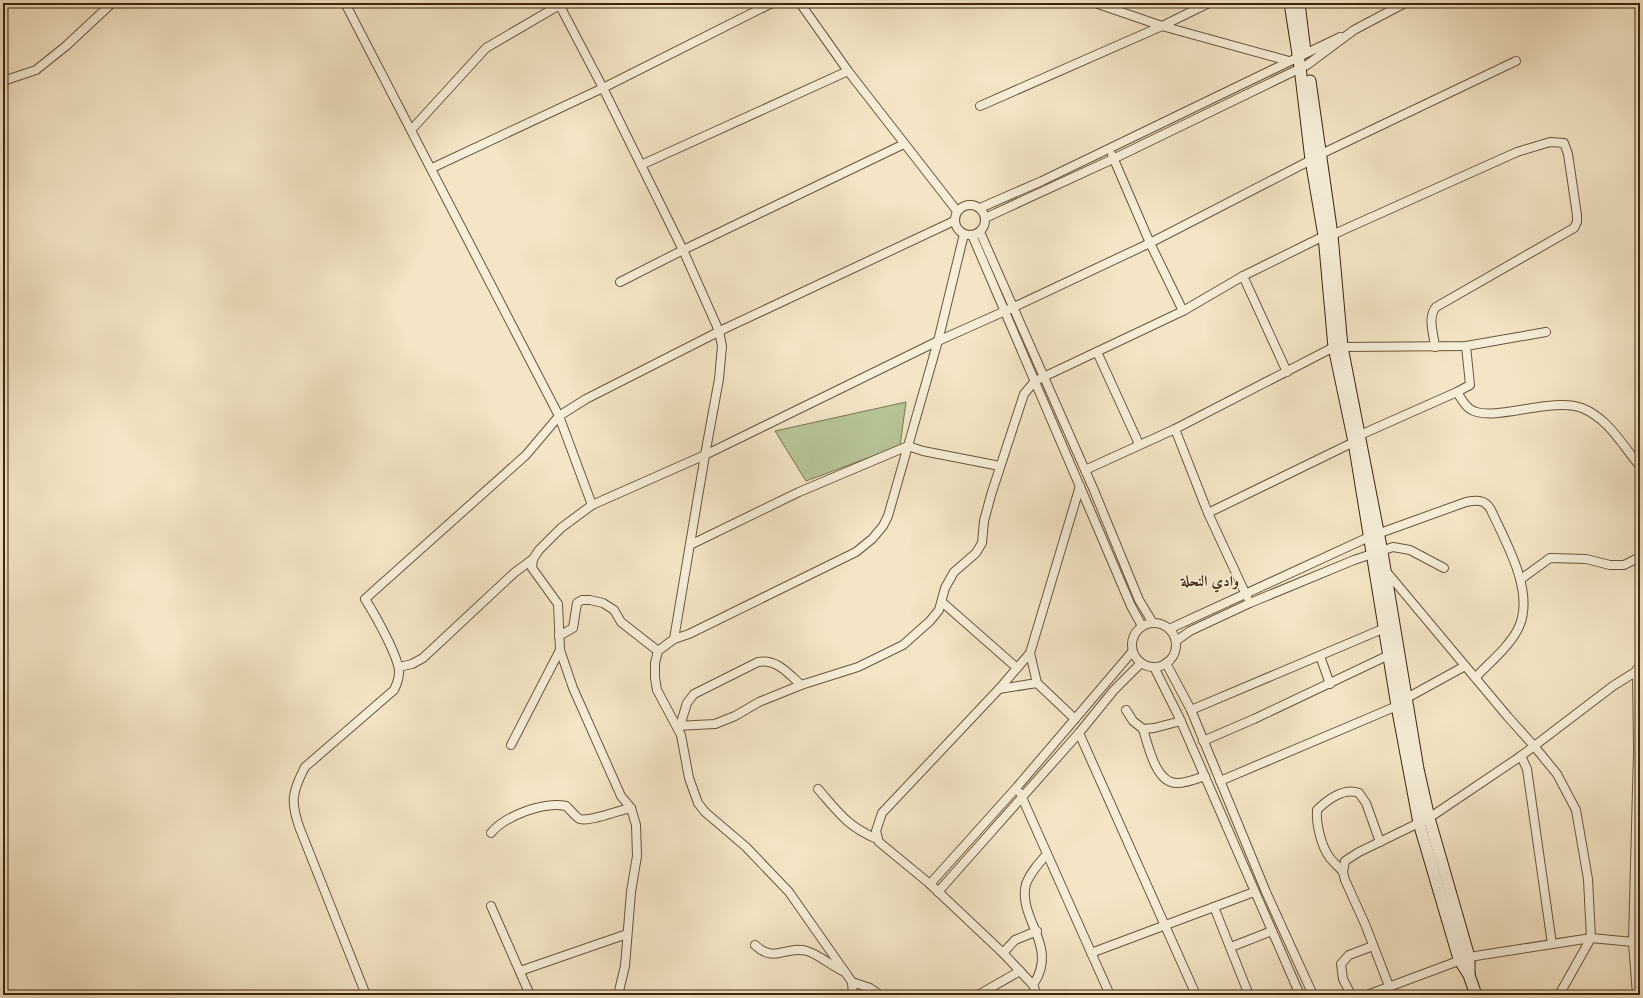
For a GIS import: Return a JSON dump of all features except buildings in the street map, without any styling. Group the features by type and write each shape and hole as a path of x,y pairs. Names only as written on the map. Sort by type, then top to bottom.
{"main road":[{"path":"1290,3 1328,236 1338,347 1357,438 1377,553 1389,655 1418,769 1424,821 1476,995"},
{"path":"1299,3 1300,61"},
{"path":"1377,553 1384,570 1401,703"}],"street":[{"path":"3,81 36,70 112,3"},
{"path":"345,3 412,129 559,416 592,505"},
{"path":"432,168 603,88 772,3"},
{"path":"800,3 848,71 957,211"},
{"path":"1095,3 1162,26 1300,61"},
{"path":"980,106 1162,26 1209,3"},
{"path":"412,129 486,48 562,4 682,250 719,331 722,346 722,361 714,411 704,455 674,639"},
{"path":"985,218 1113,159 1300,61 1401,4"},
{"path":"980,208 1042,181 1109,148 1300,61"},
{"path":"398,667 412,664 423,658 514,574 533,559 539,550 561,528 592,505 704,455 938,340 1004,312 1150,242 1315,158 1516,61"},
{"path":"641,165 848,71"},
{"path":"678,726 715,724 735,716 759,702 801,685 858,667 903,645 936,615 942,602 945,588 954,572 976,553 982,543 984,521 1000,466 1024,394 1028,387 1035,381 1183,311 1243,276 1328,236 1517,152 1550,142 1564,143 1568,154 1577,215 1577,222 1574,228 1436,307 1432,312 1431,318 1435,347"},
{"path":"620,282 682,250 904,144"},
{"path":"1109,148 1150,242 1183,311"},
{"path":"1042,181 1046,190"},
{"path":"970,204 980,208 985,218 983,228 980,232 968,235 959,232 954,221 957,211 970,204"},
{"path":"366,995 300,829 293,804 298,779 305,767 394,690 399,680 398,667 380,625 365,598 526,455 559,416 586,399 719,331 954,221"},
{"path":"980,232 1085,470 1140,600 1153,623"},
{"path":"968,235 1035,381 1142,626"},
{"path":"853,995 852,982 846,972 789,892 746,847 705,812 698,803 689,778 678,726 657,690 655,662 658,651 674,639 689,634 842,560 872,539 883,526 888,516 968,235"},
{"path":"1243,276 1287,372"},
{"path":"1085,470 1139,444 1175,429 1338,347 1466,346 1546,332"},
{"path":"1208,513 1357,438 1457,392 1470,384 1466,346"},
{"path":"1097,352 1139,444"},
{"path":"1457,392 1465,405 1477,413 1500,412 1549,405 1566,405 1581,408 1594,414 1605,423 1640,466"},
{"path":"1175,429 1208,513 1250,604"},
{"path":"690,545 806,489 908,446 923,452 1000,466"},
{"path":"877,839 878,822 882,813 999,689 1030,653 1080,486"},
{"path":"1169,629 1373,535 1466,502 1482,500 1488,504 1491,510 1521,579 1524,596 1519,627 1510,641 1476,677"},
{"path":"1176,642 1190,631 1250,604 1329,570 1393,547 1410,550 1444,568"},
{"path":"1521,579 1550,558 1586,559 1610,565 1624,565 1640,557"},
{"path":"533,559 532,568 558,604 560,650 573,688 621,796 631,808 636,825 637,856 631,892 625,966 618,995"},
{"path":"1384,570 1557,774 1576,810 1588,879 1591,938 1559,995"},
{"path":"559,636 573,628 577,603 582,600 590,600 603,603 614,610 621,622 658,651"},
{"path":"942,602 1017,668"},
{"path":"930,884 1017,787 1132,652 1133,637 1142,626 1153,623 1161,624 1169,629 1176,642 1174,654 1166,663 1154,667 1141,663 1132,652"},
{"path":"1191,710 1385,628"},
{"path":"511,745 560,650"},
{"path":"1030,653 1037,683 1075,719"},
{"path":"1203,741 1330,684 1389,655"},
{"path":"1320,656 1330,684"},
{"path":"678,726 687,703 694,694 758,662 765,661 778,664 801,685"},
{"path":"938,892 1079,733 1114,690 1141,663"},
{"path":"1166,663 1191,710 1266,892 1313,995"},
{"path":"1220,781 1401,703 1465,666"},
{"path":"1154,667 1181,721 1300,995"},
{"path":"1343,872 1346,861 1359,852 1424,821 1521,756 1613,686 1639,669"},
{"path":"1636,995 1639,669"},
{"path":"999,689 1037,683"},
{"path":"1166,691 1178,686"},
{"path":"1126,710 1133,721 1142,729 1159,773 1165,779 1176,784 1205,776"},
{"path":"1142,729 1154,728 1181,721"},
{"path":"1079,733 1196,995"},
{"path":"1521,756 1527,769 1552,944"},
{"path":"1017,787 1110,995"},
{"path":"818,789 849,824 859,831 877,839 930,884 1003,953 1033,985 1037,995"},
{"path":"1380,842 1366,803 1359,793 1355,791 1342,794 1324,803 1317,810 1317,818 1324,847 1330,858 1343,872 1389,986"},
{"path":"491,833 510,817 553,805 566,806 576,816 588,819 631,808"},
{"path":"1033,985 1041,970 1042,960 1037,931 1028,909 1026,885 1037,865 1047,854"},
{"path":"1092,953 1254,892"},
{"path":"491,906 530,995"},
{"path":"1214,907 1249,995"},
{"path":"1003,953 1015,940 1037,931"},
{"path":"1231,947 1272,931"},
{"path":"520,971 627,934"},
{"path":"1367,995 1379,993 1389,986 1464,958 1591,938 1636,941"},
{"path":"755,945 766,954 796,950 809,952 846,972"},
{"path":"1351,995 1343,979 1341,964 1349,955 1373,946"},
{"path":"978,995 1020,971"},
{"path":"852,982 870,988 880,995"}],"green space":[{"path":"906,402 900,446 806,481 775,431"}],"district":[{"name":"وادي النحلة","path":"1210,581"}]}
